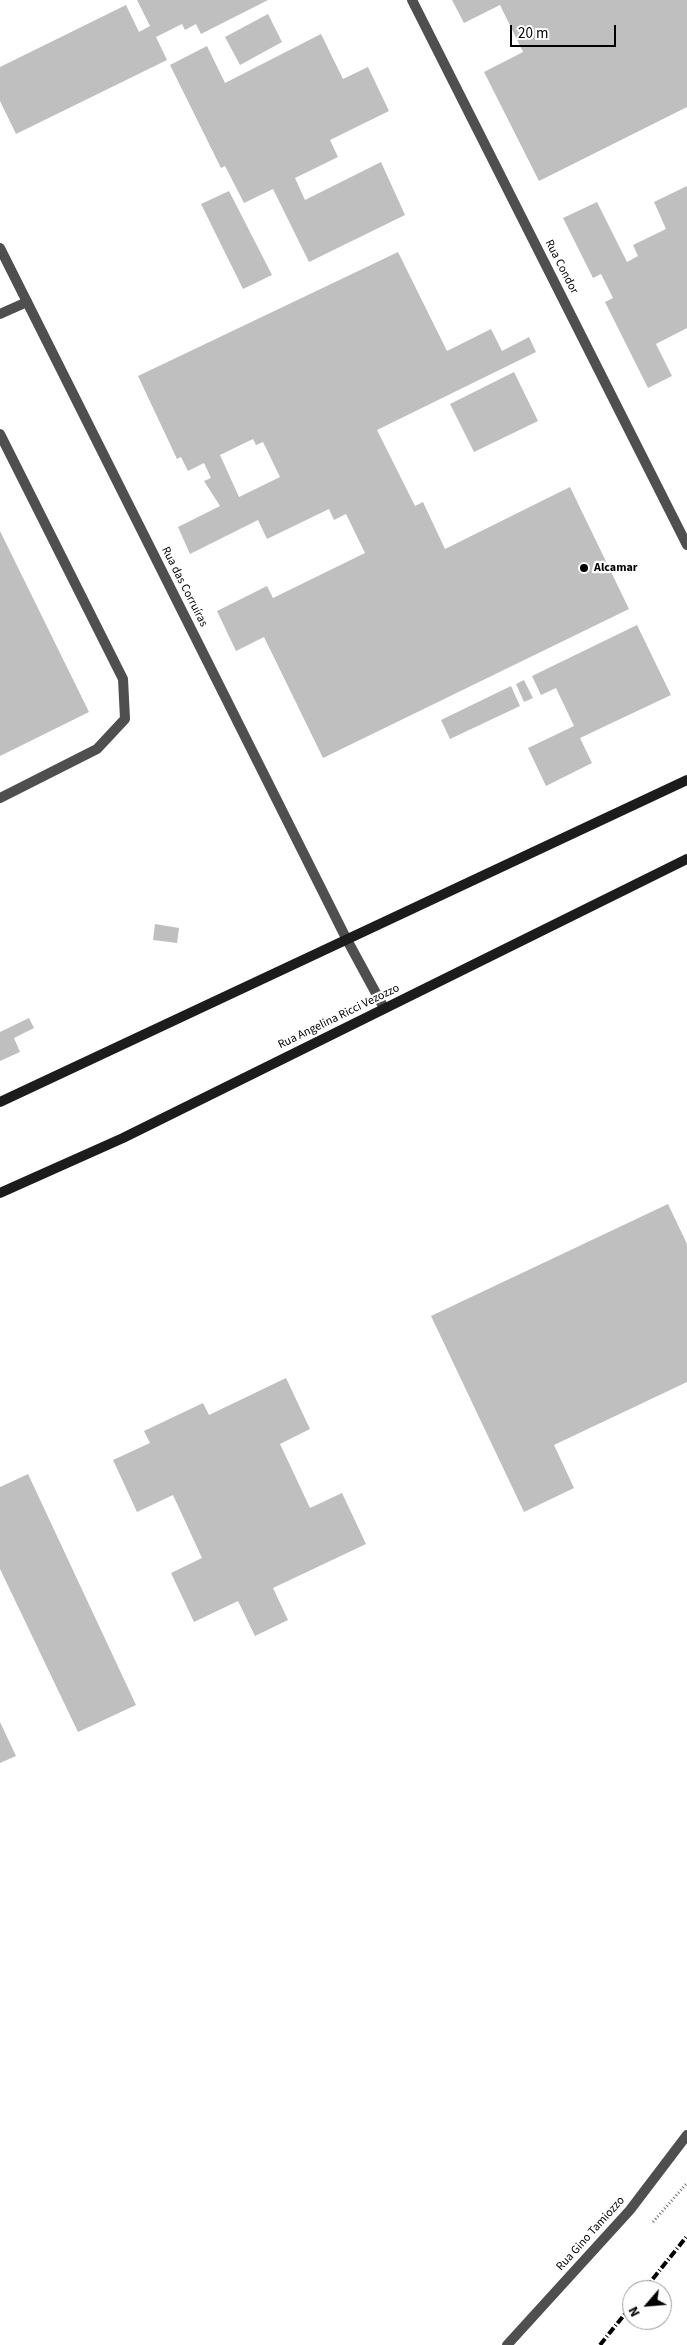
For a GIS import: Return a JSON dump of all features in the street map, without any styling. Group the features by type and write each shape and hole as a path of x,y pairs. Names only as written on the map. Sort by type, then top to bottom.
{"main road":[{"path":"0,1102 346,938 687,780"},
{"name":"Rua Angelina Ricci Vezozzo","path":"0,1193 123,1138 687,859"}],"street":[{"name":"Rua Condor","path":"412,0 687,545"},
{"name":"Rua das Corruíras","path":"0,248 346,938 384,1008"},
{"path":"0,314 27,302"},
{"path":"0,434 122,679 125,719 97,749 0,798"},
{"name":"Rua Gino Tamiozzo","path":"507,2345 630,2210 687,2135"}],"building":[{"path":"137,0 268,0 201,34 196,24 185,30 182,24 156,37 167,60 16,134 0,101 0,67 126,5 139,32 150,26"},
{"path":"452,0 687,0 687,107 539,181 484,72 523,52 500,5 464,23"},
{"path":"268,14 282,42 240,65 225,37"},
{"path":"321,34 343,79 368,67 389,111 330,140 338,157 295,178 305,200 381,162 405,215 309,262 273,189 244,203 225,166 221,168 170,65 207,46 225,83"},
{"path":"687,186 687,328 656,344 672,376 648,388 605,302 613,298 601,274 593,278 563,218 597,202 627,262 638,256 633,245 666,229 654,202"},
{"path":"229,191 272,275 243,289 201,204"},
{"path":"398,252 447,351 491,329 502,351 529,337 536,352 377,430 415,506 423,502 445,549 570,487 629,609 323,758 264,637 236,651 217,611 267,586 273,598 365,553 346,514 334,520 329,509 267,539 258,520 190,554 178,527 220,506 204,481 211,478 204,463 188,471 181,457 177,459 138,376","holes":["253,439 256,445 263,442 280,477 239,497 220,455"]},
{"path":"514,372 538,421 474,452 450,404"},
{"path":"0,531 89,712 0,756"},
{"path":"637,625 671,695 580,738 592,763 546,786 528,748 574,726 556,688 541,695 532,676"},
{"path":"524,680 533,698 524,702 516,684"},
{"path":"511,686 520,706 450,739 441,720"},
{"path":"155,924 179,928 177,943 153,940"},
{"path":"29,1018 34,1028 14,1038 20,1052 0,1061 0,1032"},
{"path":"668,1204 687,1244 687,1382 554,1445 574,1488 524,1512 431,1316"},
{"path":"286,1378 310,1429 280,1444 310,1508 342,1493 366,1544 273,1588 288,1620 255,1636 238,1601 194,1622 171,1573 202,1558 173,1495 137,1512 113,1460 150,1443 144,1431 203,1403 209,1415"},
{"path":"28,1474 136,1705 78,1732 0,1569 0,1487"},
{"path":"0,1722 16,1756 0,1763"}],"railway":[{"path":"652,2280 687,2236"},
{"path":"600,2345 622,2318"}],"place":[{"name":"Alcamar","path":"584,568"}]}
